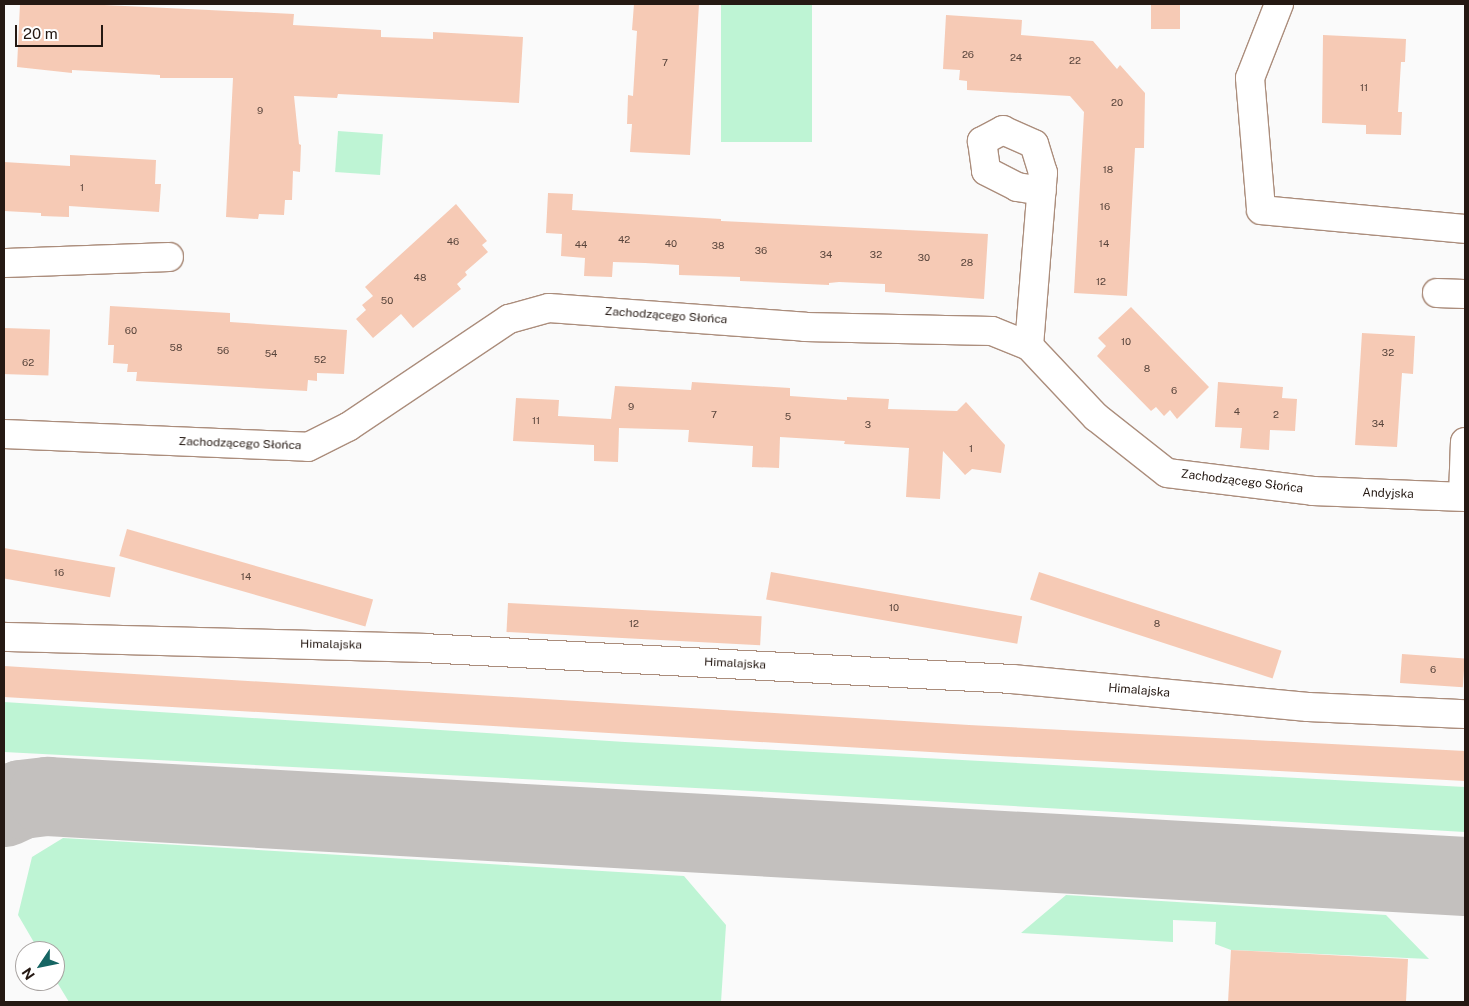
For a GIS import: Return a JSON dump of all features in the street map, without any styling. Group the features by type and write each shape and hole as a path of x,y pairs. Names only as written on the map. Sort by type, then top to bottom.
{"street":[{"path":"1279,4 1250,78 1261,210 1465,229"},
{"path":"1029,346 1042,191"},
{"path":"4,263 169,257"},
{"path":"1437,292 1465,294"},
{"name":"Zachodzącego Słońca","path":"4,434 308,447 348,427 509,319 549,308 805,327 992,331 1029,346 1096,417 1167,473 1314,491"},
{"name":"Andyjska","path":"1314,491 1464,496 1465,442"},
{"name":"Himalajska","path":"4,637 423,648 1012,679 1308,707 1465,714"}],"green space":[{"path":"721,4 812,4 812,142 721,142"},
{"path":"338,131 383,134 380,175 335,172"},
{"path":"4,702 625,742 1465,787 1465,832 734,790 4,752"},
{"path":"63,838 684,876 726,925 721,1002 69,1002 62,991 65,991 65,941 33,941 18,915 32,857"},
{"path":"1066,895 1386,915 1429,959 1231,950 1215,944 1216,922 1173,920 1173,942 1021,933"}],"building":[{"path":"20,4 83,4 294,14 293,25 381,30 381,37 433,39 433,32 523,37 519,103 338,94 337,98 294,96 299,144 301,145 300,172 293,171 292,200 285,200 284,215 259,214 258,219 226,217 233,78 160,78 160,75 72,70 72,73 17,67"},
{"path":"634,4 699,4 690,155 630,152 632,124 627,124 628,95 633,96 637,31 632,30"},
{"path":"1151,4 1180,4 1180,29 1151,29"},
{"path":"946,15 1022,20 1021,35 1093,41 1117,69 1120,65 1145,93 1144,148 1135,148 1127,296 1074,293 1084,112 1070,96 967,90 967,81 959,80 960,70 943,69"},
{"path":"1323,35 1406,39 1405,62 1401,62 1398,112 1402,112 1401,135 1366,134 1366,125 1322,123"},
{"path":"70,155 156,160 155,184 161,184 159,212 69,206 69,217 41,216 41,213 4,211 4,162 70,166"},
{"path":"548,193 573,194 572,210 721,219 721,221 988,234 984,299 885,292 885,284 839,282 829,283 829,285 740,281 740,277 679,275 679,265 645,263 613,262 612,277 584,276 585,258 561,256 562,234 546,233"},
{"path":"456,204 487,241 482,245 488,252 465,272 467,275 457,284 461,289 413,328 401,314 373,338 356,319 366,310 362,305 373,296 365,287"},
{"path":"110,306 230,313 230,322 347,330 344,374 317,373 317,381 308,380 307,391 136,381 137,372 127,372 128,364 113,363 114,345 108,345"},
{"path":"1131,307 1209,387 1177,419 1170,410 1164,416 1156,407 1151,411 1097,356 1106,346 1098,338"},
{"path":"4,328 50,330 48,376 4,374"},
{"path":"1362,333 1415,336 1413,374 1402,373 1397,447 1355,445"},
{"path":"692,382 790,388 790,396 847,400 847,397 889,399 888,409 957,411 966,402 1005,445 1001,473 972,469 965,475 943,451 940,499 906,497 909,448 844,444 845,441 780,437 779,468 752,467 753,446 688,442 689,430 619,428 618,462 594,461 594,445 513,441 516,398 559,400 558,416 611,419 615,386 691,390"},
{"path":"1218,382 1283,387 1282,398 1297,399 1295,431 1270,430 1269,450 1240,448 1242,428 1215,427"},
{"path":"127,529 373,600 365,626 119,556"},
{"path":"4,548 115,568 110,597 4,578"},
{"path":"771,572 1022,616 1017,644 766,600"},
{"path":"1039,572 1282,651 1273,678 1030,600"},
{"path":"508,603 762,616 760,645 506,632"},
{"path":"1402,654 1465,658 1463,687 1400,683"},
{"path":"4,666 969,725 1465,751 1465,781 964,754 4,697"},
{"path":"1231,950 1408,959 1406,1002 1228,1002"}],"taxiway":[{"path":"4,807 21,799 47,796 1465,876"}]}
